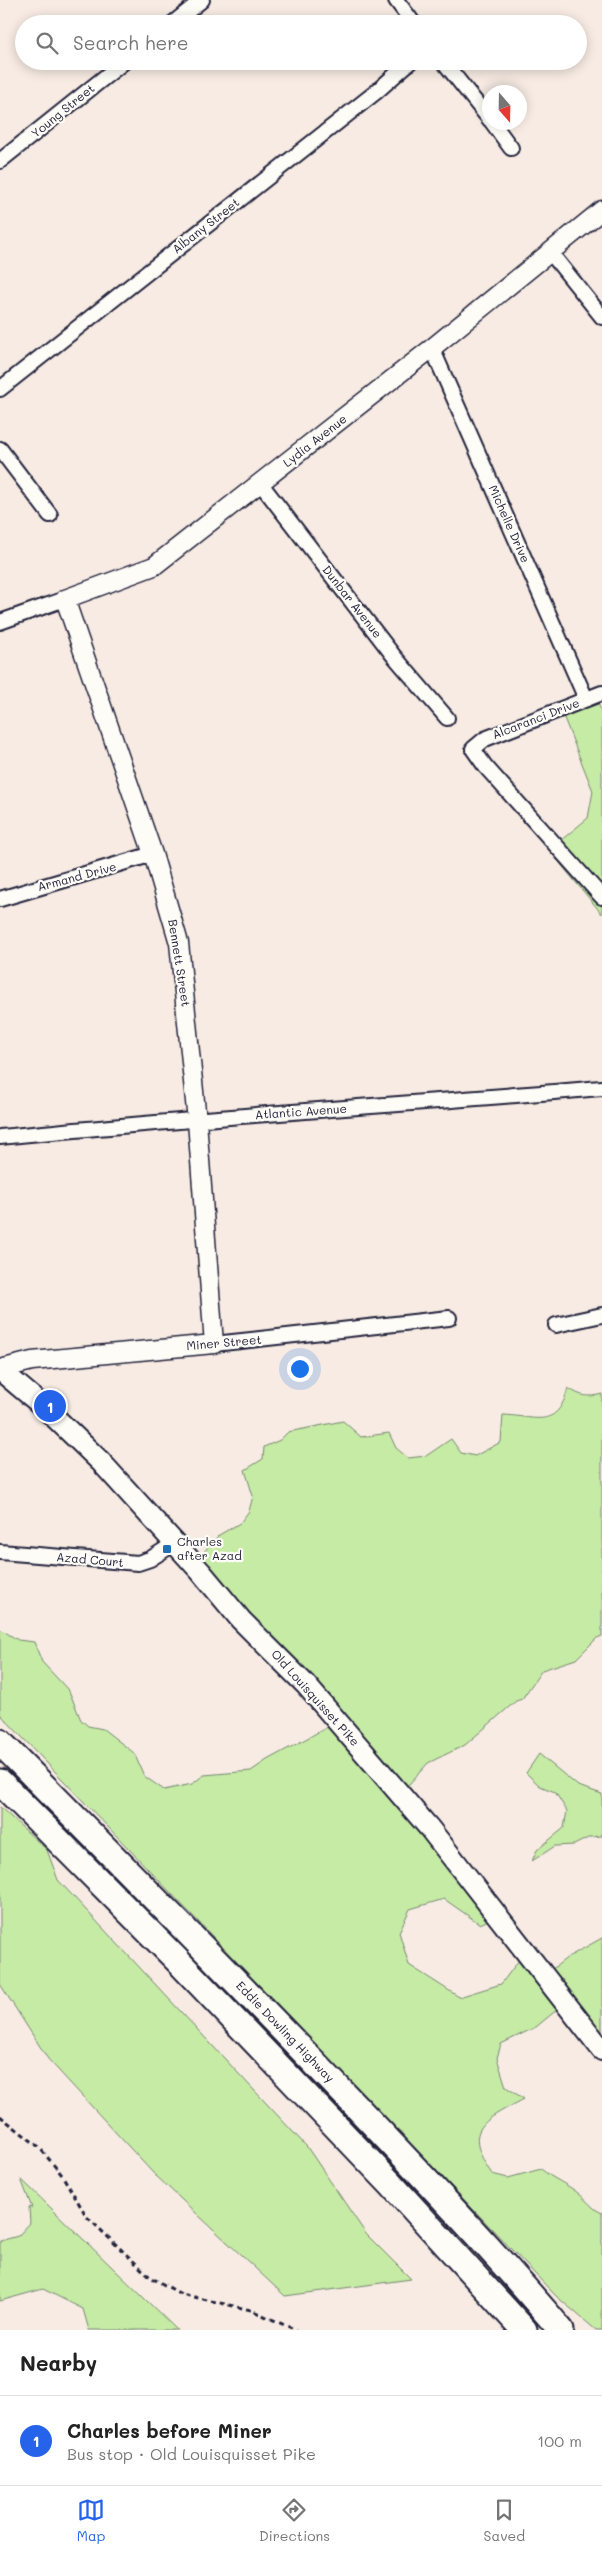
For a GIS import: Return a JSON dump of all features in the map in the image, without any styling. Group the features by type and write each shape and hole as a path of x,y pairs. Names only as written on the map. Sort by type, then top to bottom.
{"highway":[{"name":"Eddie Dowling Highway","path":"0,1742 241,1986 453,2210 561,2330"},
{"path":"0,1782 176,1959 390,2183 524,2330"},
{"path":"0,1806 74,1875 176,1959"}],"main road":[{"name":"Old Louisquisset Pike","path":"0,1370 101,1462 175,1543 241,1620 306,1685 430,1829 602,2050"}],"street":[{"path":"183,15 202,0"},
{"path":"396,0 407,15"},
{"name":"Young Street","path":"0,161 114,70"},
{"name":"Albany Street","path":"0,389 376,92 401,70"},
{"path":"450,70 482,110"},
{"path":"498,130 511,148"},
{"name":"Lydia Avenue","path":"0,622 154,566 261,484 602,210"},
{"path":"550,252 602,318"},
{"name":"Michelle Drive","path":"432,348 586,699"},
{"path":"0,449 50,515"},
{"name":"Dunbar Avenue","path":"261,484 393,655 447,718"},
{"name":"Bennett Street","path":"65,599 153,854 179,944 197,1121 214,1344"},
{"name":"Alcaranci Drive","path":"602,693 485,739 473,749 485,766 602,897"},
{"name":"Armand Drive","path":"0,899 153,854"},
{"name":"Atlantic Avenue","path":"0,1137 105,1126 197,1121 267,1113 602,1088"},
{"path":"556,1325 602,1315"},
{"name":"Miner Street","path":"0,1370 32,1361 214,1344 448,1318"},
{"name":"Azad Court","path":"0,1552 138,1563 150,1559 175,1543"}],"path":[{"path":"0,2116 39,2147 62,2175 86,2217 150,2277 181,2294 251,2310 296,2330"}],"green space":[{"path":"594,694 602,713 602,914 549,850 588,818 593,791 560,708"},
{"path":"568,1388 584,1396 602,1394 602,1636 597,1638 576,1659 542,1670 522,1699 516,1701 465,1745 428,1763 401,1793 497,1916 480,1924 444,1899 410,1909 399,1932 409,1965 459,1997 501,1984 525,1952 546,1974 568,1957 602,1938 602,2052 564,2004 536,2027 501,2044 497,2058 506,2087 524,2099 498,2113 481,2127 478,2136 478,2146 492,2174 508,2178 541,2169 574,2190 602,2213 602,2330 596,2330 556,2296 0,1714 0,1629 18,1640 34,1642 42,1662 69,1691 81,1720 88,1726 103,1729 134,1753 144,1776 164,1790 192,1784 204,1775 251,1771 267,1760 335,1723 194,1563 219,1535 240,1523 249,1511 253,1496 245,1470 263,1459 264,1447 280,1440 288,1432 343,1421 361,1437 389,1433 396,1448 408,1458 426,1456 451,1439 461,1453 475,1456 501,1442 503,1415 535,1418 551,1416 563,1402"},
{"path":"539,1754 578,1786 602,1794 602,1836 590,1837 574,1845 555,1846 532,1861 537,1850 564,1828 567,1811 555,1792 540,1786 526,1773"},
{"path":"0,1807 47,1850 58,1880 307,2147 366,2234 411,2279 285,2296 153,2173 48,2059 0,1984"},
{"path":"21,2179 177,2330 89,2330 83,2309 43,2289 0,2301 0,2241 18,2236 30,2223 29,2207 32,2208"}],"place":[{"name":"Charles before Miner","path":"50,1406"},
{"name":"Charles after Azad","path":"167,1549"}]}
